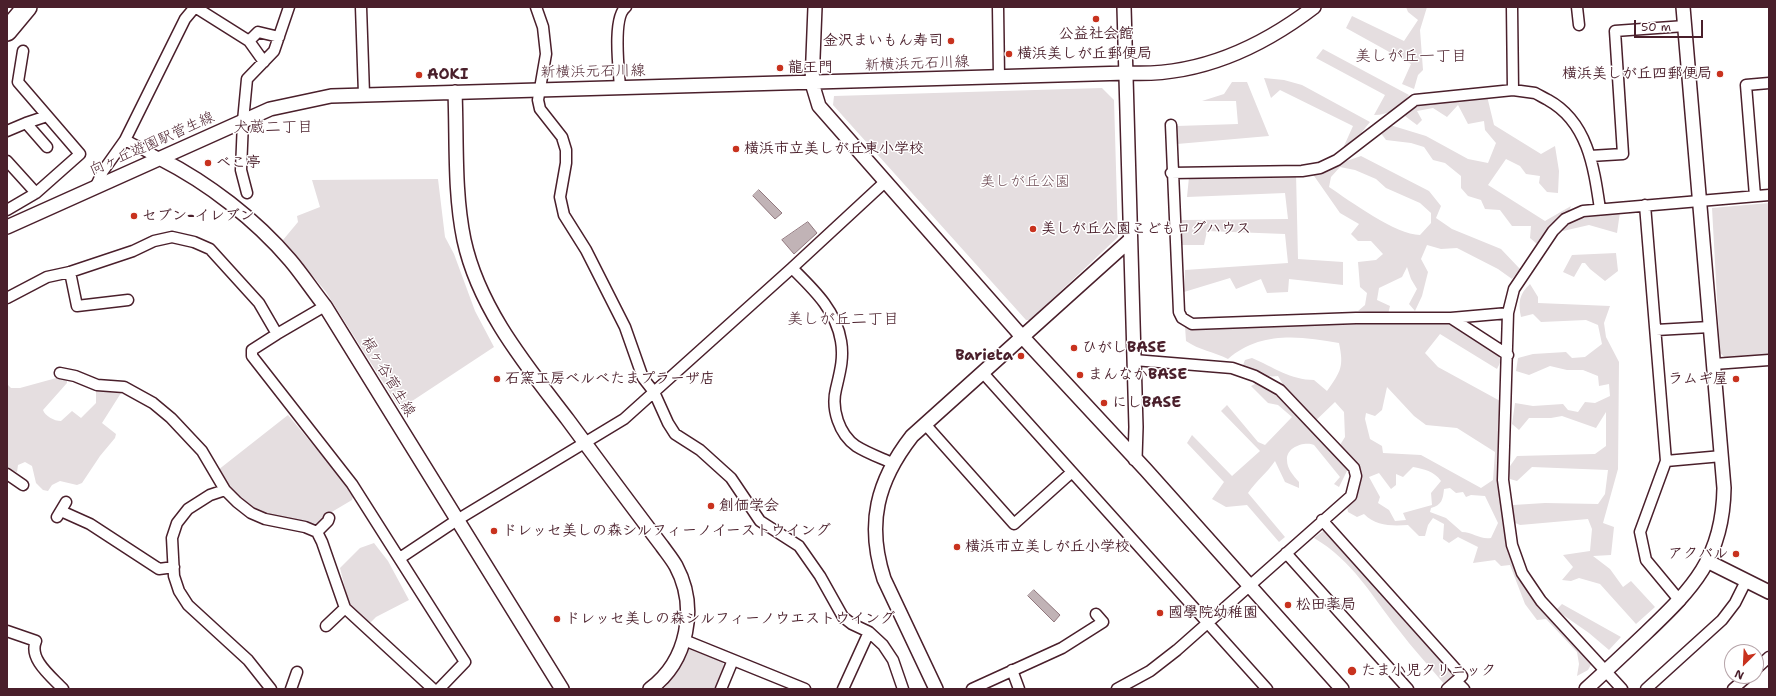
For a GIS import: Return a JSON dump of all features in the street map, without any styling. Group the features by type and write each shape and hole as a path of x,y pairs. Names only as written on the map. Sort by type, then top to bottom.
{"highway":[{"path":"7,31 27,7"}],"street":[{"path":"186,19 187,7"},
{"path":"95,188 103,171 124,140 186,19 195,7 249,41 264,62"},
{"path":"247,193 241,170 243,121 247,80 274,51 289,7"},
{"path":"361,7 364,94"},
{"path":"536,7 543,27 546,54 538,100 540,109 562,137 566,150 566,163 560,197 564,215 586,250 625,326 643,378 654,392 668,423 675,434 700,450 730,478 760,520 799,546 820,576 843,616 852,624 869,632 883,645 893,660 903,689"},
{"path":"815,7 812,83 819,106 1022,337 1135,458 1342,689"},
{"path":"998,7 999,77"},
{"path":"1124,7 1127,73 1135,458"},
{"name":"新横浜元石川線","path":"505,90 812,83 1127,73 1147,74 1178,71 1247,49 1291,25 1314,7"},
{"path":"1512,7 1513,90"},
{"path":"1578,7 1579,24"},
{"path":"1586,689 1680,601 1694,585 1707,561 1719,530 1723,505 1724,488 1722,456 1683,7"},
{"path":"620,87 618,28 623,8"},
{"path":"1590,156 1623,154 1615,31 1685,26"},
{"path":"249,41 258,32 279,37"},
{"path":"7,210 36,193 80,154 18,82 23,51"},
{"path":"1755,196 1746,85 1769,83"},
{"name":"向ヶ丘遊園駅菅生線","path":"7,227 270,109 331,96 505,90"},
{"path":"1172,173 1302,171 1320,168 1337,160 1415,100 1513,90 1536,94 1555,104 1570,117 1580,129 1595,173 1600,209"},
{"path":"455,92 457,181 460,215 464,241 482,292 510,341 676,567 684,585 688,608 688,626 684,640 675,661 667,674 650,689"},
{"path":"7,131 47,116"},
{"path":"26,123 47,147"},
{"path":"1171,125 1179,312 1182,318 1192,324 1356,318 1451,318 1508,313"},
{"name":"梶ヶ谷菅生線","path":"124,140 192,177 260,228 290,260 325,306 562,689"},
{"path":"7,161 36,193"},
{"path":"400,558 457,520 624,419 886,181"},
{"path":"1622,689 1541,601 1522,572 1512,545 1504,480 1508,313 1514,289 1553,231 1565,219 1583,211 1769,195"},
{"path":"1645,205 1666,461 1640,532 1646,560 1680,601"},
{"path":"7,298 47,277 70,272 172,237 194,242 210,249 259,303 277,334"},
{"path":"936,689 884,579 879,564 876,544 876,515 880,493 892,463 912,436 1130,240"},
{"path":"792,268 822,300 833,317 841,340 842,366 835,391 835,411 842,430 856,446 892,463"},
{"path":"70,272 78,306 128,300"},
{"path":"325,306 252,350 252,356 352,484 465,662 439,689"},
{"path":"1451,318 1508,355"},
{"path":"1656,330 1710,327"},
{"path":"1117,689 1150,671 1249,587 1322,520 1351,496 1356,476 1354,468 1280,390 1255,376 1232,368 1134,360"},
{"path":"1714,364 1769,360"},
{"path":"60,373 75,376 98,385 124,387 153,403 171,418 202,451 225,490 237,502 251,513 265,519 305,527 317,532 322,542 345,608 433,689"},
{"path":"983,373 1267,689"},
{"path":"925,424 1014,524 1072,472"},
{"path":"1666,461 1722,456"},
{"path":"7,474 23,484"},
{"path":"225,490 210,495 188,509 177,523 172,538 174,567 179,591 188,605 243,655 262,676 271,689"},
{"path":"62,510 90,524 159,568 174,567"},
{"path":"317,532 329,518"},
{"path":"1322,520 1462,676 1446,689"},
{"path":"1286,553 1408,689"},
{"path":"1707,561 1769,592"},
{"path":"1646,689 1722,620 1735,603 1746,581"},
{"path":"326,626 345,608"},
{"path":"972,689 1062,648 1103,622 1096,614"},
{"path":"7,631 36,641 33,646 37,659 63,689"},
{"path":"843,689 869,632"},
{"path":"684,640 805,689"},
{"path":"721,689 733,660"},
{"path":"1012,670 1019,689"},
{"path":"291,689 297,672"},
{"path":"1456,681 1464,689"}],"green space":[{"path":"1406,7 1427,7 1420,30 1423,70 1418,75 1414,89 1402,84 1411,64 1346,28 1352,16 1404,41 1418,20 1408,12"},
{"path":"1323,49 1409,95 1394,110 1385,114 1374,115 1385,95 1316,58"},
{"path":"1264,78 1284,80 1302,85 1370,122 1349,148 1344,146 1353,126 1280,90 1271,98"},
{"path":"1232,82 1247,82 1269,136 1177,144 1177,126 1238,124 1236,101 1202,101 1224,94"},
{"name":"美しが丘公園","path":"1102,88 1114,100 1118,237 1030,320 1026,320 833,105 834,96"},
{"path":"1487,96 1494,125 1541,154 1555,146 1559,171 1558,193 1547,192 1539,183 1540,176 1526,174 1520,166 1506,159 1488,185 1545,221 1571,206 1569,211 1537,244 1530,238 1531,226 1512,226 1500,210 1485,209 1481,200 1468,196 1461,188 1461,176 1445,163 1433,160 1424,147 1411,143 1386,140 1380,132 1390,125 1426,136 1468,159 1488,163 1496,143 1485,130 1484,121 1468,124 1458,105 1447,117 1433,108 1417,111 1422,120 1417,125 1405,116 1409,108 1428,100"},
{"path":"1361,156 1429,191 1441,206 1436,218 1452,229 1501,249 1520,269 1512,279 1498,269 1457,248 1441,249 1427,245 1421,259 1428,272 1422,296 1415,311 1409,304 1417,289 1411,279 1407,267 1402,277 1379,288 1377,300 1390,306 1388,314 1358,311 1365,305 1367,293 1360,287 1358,262 1376,260 1383,254 1371,241 1358,241 1351,234 1359,224 1340,213 1312,173","holes":["1340,167 1355,170 1376,179 1386,188 1420,203 1431,213 1431,223 1420,235 1410,234 1386,224 1329,187 1331,177"]},
{"path":"1296,173 1298,259 1343,262 1343,285 1289,279 1288,292 1267,293 1261,279 1236,289 1230,278 1184,292 1185,270 1288,263 1285,234 1207,231 1204,245 1182,245 1182,220 1288,219 1285,193 1187,197 1189,177"},
{"path":"438,179 445,237 454,254 475,311 494,347 400,409 326,292 283,240 298,222 297,216 320,207 312,180"},
{"path":"1769,203 1769,358 1729,361 1720,353 1712,208"},
{"path":"1620,212 1617,233 1589,225 1563,231 1559,229 1573,219"},
{"path":"1616,253 1618,271 1605,281 1585,263 1582,263 1574,277 1563,272 1572,255"},
{"path":"1530,284 1538,297 1538,303 1610,306 1604,323 1606,337 1619,362 1618,469 1603,523 1614,527 1611,555 1593,556 1610,569 1623,587 1631,581 1655,607 1636,624 1600,584 1579,578 1571,581 1562,580 1573,567 1563,555 1590,551 1592,529 1588,519 1520,525 1513,522 1513,505 1545,503 1598,504 1605,494 1608,470 1532,467 1517,481 1510,479 1508,469 1517,456 1595,454 1606,446 1606,412 1596,428 1562,416 1551,418 1529,418 1519,430 1512,424 1515,403 1533,406 1563,404 1568,410 1578,412 1585,402 1595,403 1610,396 1609,384 1599,386 1598,376 1583,370 1567,370 1550,366 1529,375 1516,371 1518,358 1533,354 1566,352 1572,358 1585,357 1602,344 1598,325 1586,320 1541,322 1533,314 1521,317 1520,299"},
{"path":"1414,320 1442,321 1477,337 1495,350 1501,361 1497,369 1440,334 1425,353 1438,367 1502,402 1501,499 1532,592 1593,661 1588,670 1577,676 1579,664 1577,652 1546,619 1537,620 1525,604 1510,565 1501,566 1495,560 1473,563 1478,547 1458,537 1449,543 1443,539 1444,524 1433,518 1428,525 1425,536 1419,536 1408,525 1379,523 1364,514 1357,517 1348,512 1347,506 1360,482 1359,466 1348,469 1339,487 1334,484 1340,477 1314,445 1306,444 1297,446 1293,448 1288,455 1288,466 1299,482 1299,488 1285,482 1275,461 1248,493 1285,537 1279,542 1247,505 1226,507 1212,499 1224,482 1187,443 1192,435 1232,476 1260,451 1221,411 1227,405 1258,442 1265,445 1292,417 1278,405 1268,403 1251,386 1259,382 1277,394 1288,393 1278,376 1268,376 1256,372 1243,365 1245,360 1252,358 1298,378 1314,380 1327,391 1340,368 1341,358 1339,343 1295,338 1267,340 1240,350 1228,359 1196,347 1186,341 1185,326 1363,324","holes":["1387,387 1414,416 1426,425 1457,428 1495,452 1493,480 1481,488 1421,455 1383,453 1382,446 1370,439 1365,419 1366,413 1375,416 1382,410","1335,402 1344,412 1345,437 1335,453 1309,427","1413,467 1432,473 1441,481 1431,493 1432,505 1403,513 1406,520 1395,521 1389,510 1378,503 1380,497 1369,477 1379,473 1391,489 1396,485 1396,474 1403,477","1450,488 1456,493 1463,492 1466,497 1471,495 1485,496 1498,523 1491,538 1483,538 1470,533 1462,532 1446,518 1430,512 1431,508 1440,503 1444,489"]},
{"path":"60,377 67,378 67,383 43,410 50,418 56,420 61,421 72,411 81,418 96,403 96,391 121,393 102,423 116,434 115,438 100,456 82,483 77,485 60,481 52,485 48,491 43,490 36,483 32,466 25,462 18,465 17,472 7,469 7,384 11,388 20,388"},
{"path":"288,415 349,488 353,496 352,500 330,513 318,525 315,526 299,521 264,515 256,511 234,492 218,470"},
{"path":"1326,529 1458,674 1445,685 1416,651 1351,568 1328,547 1314,538"},
{"path":"374,543 388,561 409,600 376,617 371,622 367,621 349,604 340,568 360,548"},
{"path":"1562,604 1621,637 1609,650 1589,633 1556,610"},
{"path":"689,649 722,662 724,665 715,689 664,689 679,669"}],"shaded area":[{"path":"759,190 782,213 775,219 753,196"},
{"path":"808,222 817,233 794,254 782,240"},
{"path":"1034,590 1060,615 1054,622 1028,596"}],"place":[{"name":"公益社会館","path":"1096,19"},
{"name":"金沢まいもん寿司","path":"951,41"},
{"name":"横浜美しが丘郵便局","path":"1009,54"},
{"name":"龍王門","path":"780,68"},
{"name":"横浜美しが丘四郵便局","path":"1720,74"},
{"name":"AOKI","path":"419,75"},
{"name":"横浜市立美しが丘東小学校","path":"736,149"},
{"name":"べこ亭","path":"208,163"},
{"name":"セブン-イレブン","path":"134,216"},
{"name":"美しが丘公園こどもログハウス","path":"1033,229"},
{"name":"ひがしBASE","path":"1074,348"},
{"name":"Barieta","path":"1021,356"},
{"name":"まんなかBASE","path":"1080,375"},
{"name":"石窯工房ベルベたまプラーザ店","path":"497,379"},
{"name":"ラムギ屋","path":"1736,379"},
{"name":"にしBASE","path":"1104,403"},
{"name":"創価学会","path":"711,506"},
{"name":"ドレッセ美しの森シルフィーノイーストウイング","path":"494,531"},
{"name":"横浜市立美しが丘小学校","path":"957,547"},
{"name":"アクバル","path":"1736,554"},
{"name":"松田薬局","path":"1288,605"},
{"name":"國學院幼稚園","path":"1160,613"},
{"name":"ドレッセ美しの森シルフィーノウエストウイング","path":"557,619"},
{"name":"たま小児クリニック","path":"1352,671"}],"district":[{"name":"美しが丘一丁目","path":"1411,57"},
{"name":"犬蔵二丁目","path":"273,128"},
{"name":"美しが丘二丁目","path":"843,320"}]}
